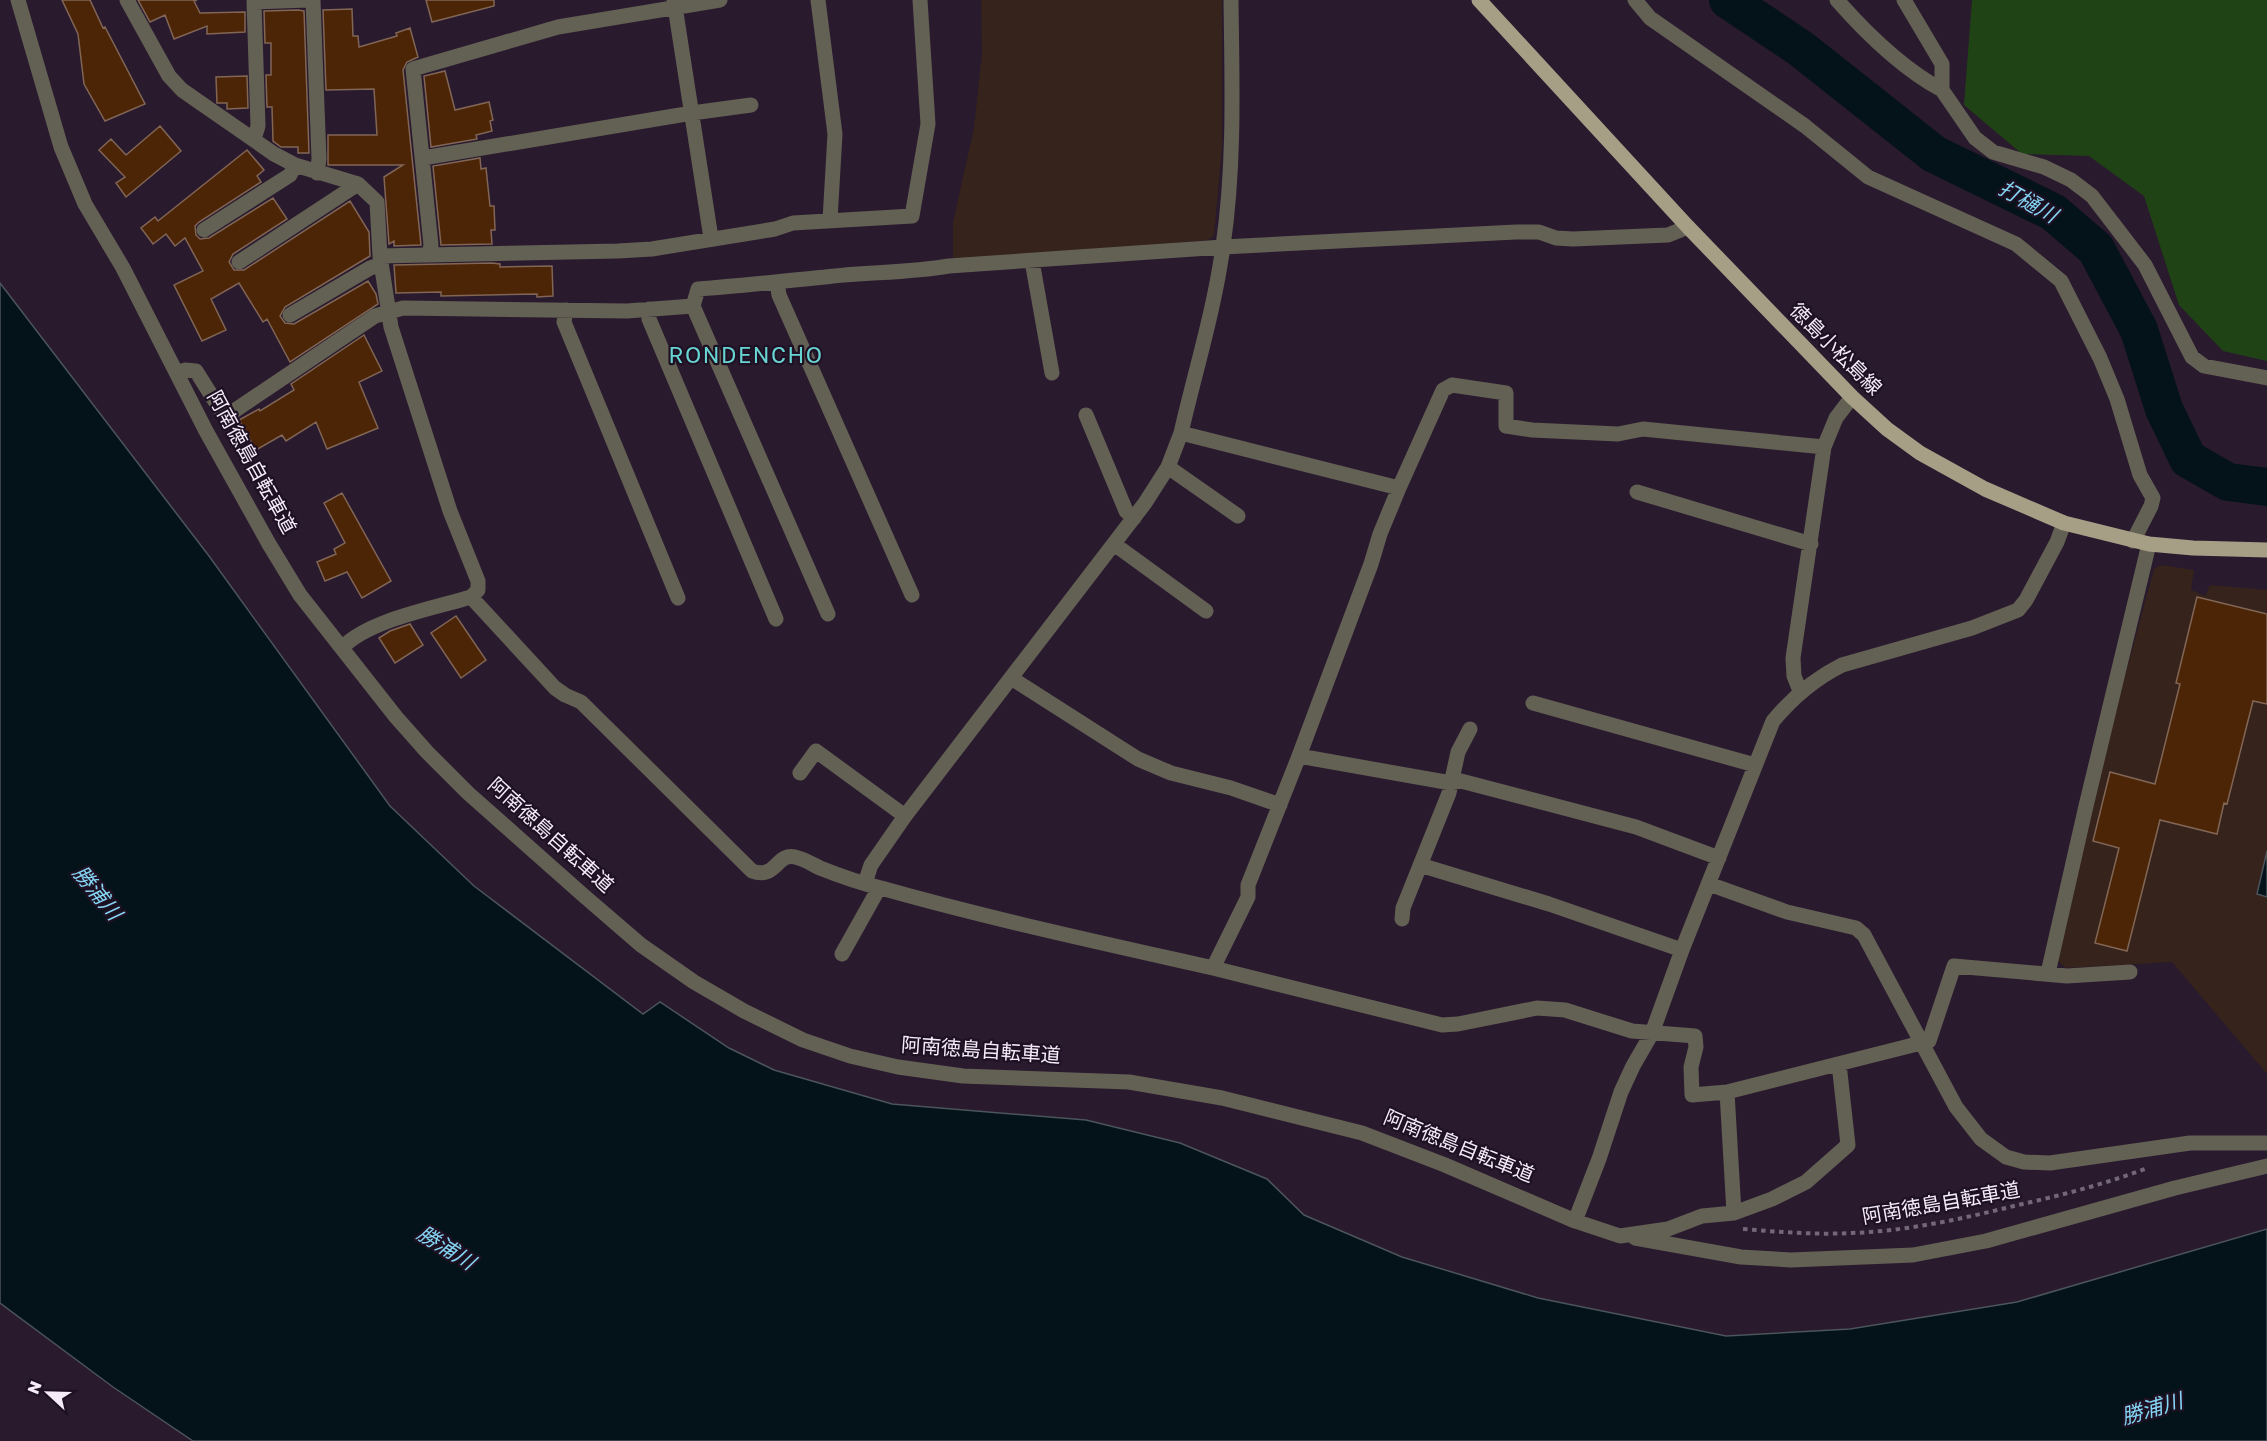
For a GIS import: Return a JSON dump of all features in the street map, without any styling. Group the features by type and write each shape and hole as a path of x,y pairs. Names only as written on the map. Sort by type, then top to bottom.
{"main road":[{"name":"徳島小松島線","path":"1479,0 1688,227 1852,398 1887,429 1920,453 1985,489 2064,523 2149,544 2267,550"}],"street":[{"path":"18,0 61,147 85,204 123,268 206,431 300,595 396,717 468,793 641,945 693,982 744,1011 803,1040 850,1056 898,1067 963,1076 1129,1082 1222,1098 1362,1133 1577,1216 1620,1236 1751,1257 1813,1259 1913,1255 1986,1241 2175,1188 2267,1166"},
{"path":"127,0 169,76 182,90 274,154 317,173 358,184 377,202 381,260 391,327 446,500 478,580 478,590 471,597 375,626 350,640 343,647"},
{"path":"254,139 258,126 254,2 308,0"},
{"path":"313,0 319,159 317,173"},
{"path":"429,255 431,245 413,69 558,27 674,4 720,0"},
{"path":"818,0 836,134 830,220"},
{"path":"290,315 381,260 429,255 652,249 775,229 793,223 912,216 928,124 920,0"},
{"path":"842,954 872,886 871,865 905,816 1134,518 1168,466 1181,433 1223,247 1230,181 1233,90 1231,0"},
{"path":"1635,0 1658,24 1805,126 1868,177 2016,244 2061,281 2100,358 2117,399 2140,476 2152,498 2151,506 2133,541"},
{"path":"1837,0 1917,77 1942,90 1975,138 1993,152 2044,167 2072,180 2092,196 2145,265 2192,357 2204,366 2267,378"},
{"path":"1904,0 1942,64 1942,90"},
{"path":"674,4 711,238"},
{"path":"423,158 751,105"},
{"path":"204,230 290,174 295,165"},
{"path":"239,262 358,184"},
{"path":"828,614 693,306 698,289 777,283 826,276 909,272 949,267 1223,247 1527,232 1539,232 1556,238 1573,239 1668,235 1688,227"},
{"path":"1032,261 1052,373"},
{"path":"777,283 779,295 912,595"},
{"path":"177,373 185,370 196,371 220,409 231,413 375,316 390,310 403,308 649,309 693,306"},
{"path":"649,309 649,319 776,619"},
{"path":"566,310 564,322 678,598"},
{"path":"1213,968 1248,897 1248,885 1299,756 1380,534 1443,390 1452,386 1506,393 1506,426 1532,430 1618,434 1643,429 1824,447"},
{"path":"1800,691 1794,676 1793,658 1824,447 1836,418 1852,398"},
{"path":"1086,415 1126,511 1134,518"},
{"path":"1181,433 1399,488"},
{"path":"1168,466 1238,516"},
{"path":"1637,492 1811,544"},
{"path":"1577,1216 1622,1092 1633,1066 1652,1033 1682,950 1773,721 1800,691 1842,665 1972,628 2018,610 2026,600 2052,552 2064,523"},
{"path":"1114,544 1206,611"},
{"path":"2048,973 2088,794 2149,544"},
{"path":"471,597 555,688 580,702 752,871 761,874 769,872 785,857 793,856 872,886 1009,922 1213,968 1443,1025 1537,1008 1565,1010 1632,1031 1695,1036 1696,1047 1691,1067 1692,1095 1727,1092 1929,1041 1954,966 2067,976 2130,972"},
{"path":"1011,678 1138,759 1171,773 1231,788 1280,805"},
{"path":"1533,703 1755,765"},
{"path":"1402,919 1403,908 1451,783 1452,770 1458,752 1470,729"},
{"path":"800,773 816,751 905,816"},
{"path":"1299,756 1451,783 1461,781 1636,827 1719,858"},
{"path":"1420,865 1549,904 1682,950"},
{"path":"1709,884 1787,912 1856,928 1864,935 1956,1107 1981,1139 2006,1157 2024,1162 2050,1163 2190,1143 2267,1143"},
{"path":"1620,1236 1668,1229 1702,1216 1734,1213 1806,1182 1848,1145 1839,1064"},
{"path":"1727,1092 1734,1213"}],"path":[{"name":"阿南徳島自転車道","path":"1738,1228 1800,1233 1853,1233 1909,1227 1975,1215 2068,1193 2150,1167"}],"shaded area":[{"path":"981,0 1222,0 1222,147 1214,236 1208,240 953,261 953,222 974,128 982,53"},
{"path":"2161,565 2194,570 2191,590 2205,596 2210,585 2267,590 2267,1074 2172,962 2066,968 2058,961 2102,761 2154,569"}],"green space":[{"path":"1972,0 2267,0 2267,361 2223,351 2179,305 2144,196 2089,156 2022,154 1964,105"}],"water":[{"name":"勝浦川","path":"0,283 209,556 390,806 474,886 643,1014 660,1002 729,1048 774,1070 892,1104 1086,1120 1180,1143 1267,1179 1304,1215 1402,1257 1538,1298 1726,1336 1850,1329 2017,1302 2267,1229 2267,1441 193,1441 113,1387 0,1303"},
{"path":"2267,851 2267,897 2257,894"}],"building":[{"path":"62,0 90,0 145,104 105,121 84,84 78,34"},
{"path":"138,0 197,0 194,1 200,13 245,12 245,32 207,34 207,26 174,39 165,15 150,22"},
{"path":"426,0 494,0 494,6 432,22"},
{"path":"352,9 353,36 358,36 359,47 397,36 396,33 410,28 418,57 407,62 403,70 421,245 394,246 394,241 389,244 384,177 403,165 328,165 328,135 377,135 374,89 326,90 323,10"},
{"path":"264,11 304,11 309,153 298,153 298,147 281,147 273,141 272,107 267,107 266,75 271,75 271,43 265,43"},
{"path":"445,71 455,110 489,102 493,120 490,121 492,131 476,135 477,139 431,147 424,76"},
{"path":"247,76 248,108 227,109 227,103 217,103 216,77"},
{"path":"160,126 181,151 126,197 116,183 125,177 99,150 111,139 126,155"},
{"path":"247,150 264,170 257,176 261,182 199,222 195,226 196,235 200,239 209,238 273,198 287,219 233,254 229,262 234,270 244,270 350,201 369,232 370,256 285,307 280,316 285,323 294,324 368,281 376,294 378,304 290,362 267,319 263,322 239,283 211,299 226,330 202,341 174,285 203,271 185,238 175,246 166,234 153,244 141,228 155,217 158,221"},
{"path":"480,158 481,169 486,168 490,206 494,206 495,230 491,230 492,244 441,245 433,166"},
{"path":"500,264 500,267 552,266 553,296 537,297 537,294 441,296 441,292 396,293 394,265"},
{"path":"364,335 382,371 359,382 378,428 327,449 316,422 286,441 282,435 256,450 239,420 259,409 260,411 294,390 291,384"},
{"path":"342,493 391,581 362,598 347,572 325,581 317,562 336,554 334,549 345,543 324,503"},
{"path":"2197,597 2267,614 2267,704 2253,701 2227,804 2224,803 2217,834 2160,820 2127,951 2095,943 2119,848 2093,841 2110,772 2155,784 2180,684 2176,683"},
{"path":"456,616 486,660 461,678 431,633"},
{"path":"410,624 423,645 395,663 379,638 390,631"}],"waterway":[{"name":"打樋川","path":"1728,0 1800,48 1934,154 2053,212 2096,249 2139,330 2164,409 2188,459 2228,482 2267,487"}],"district":[{"name":"RONDENCHO","path":"746,355"}]}
